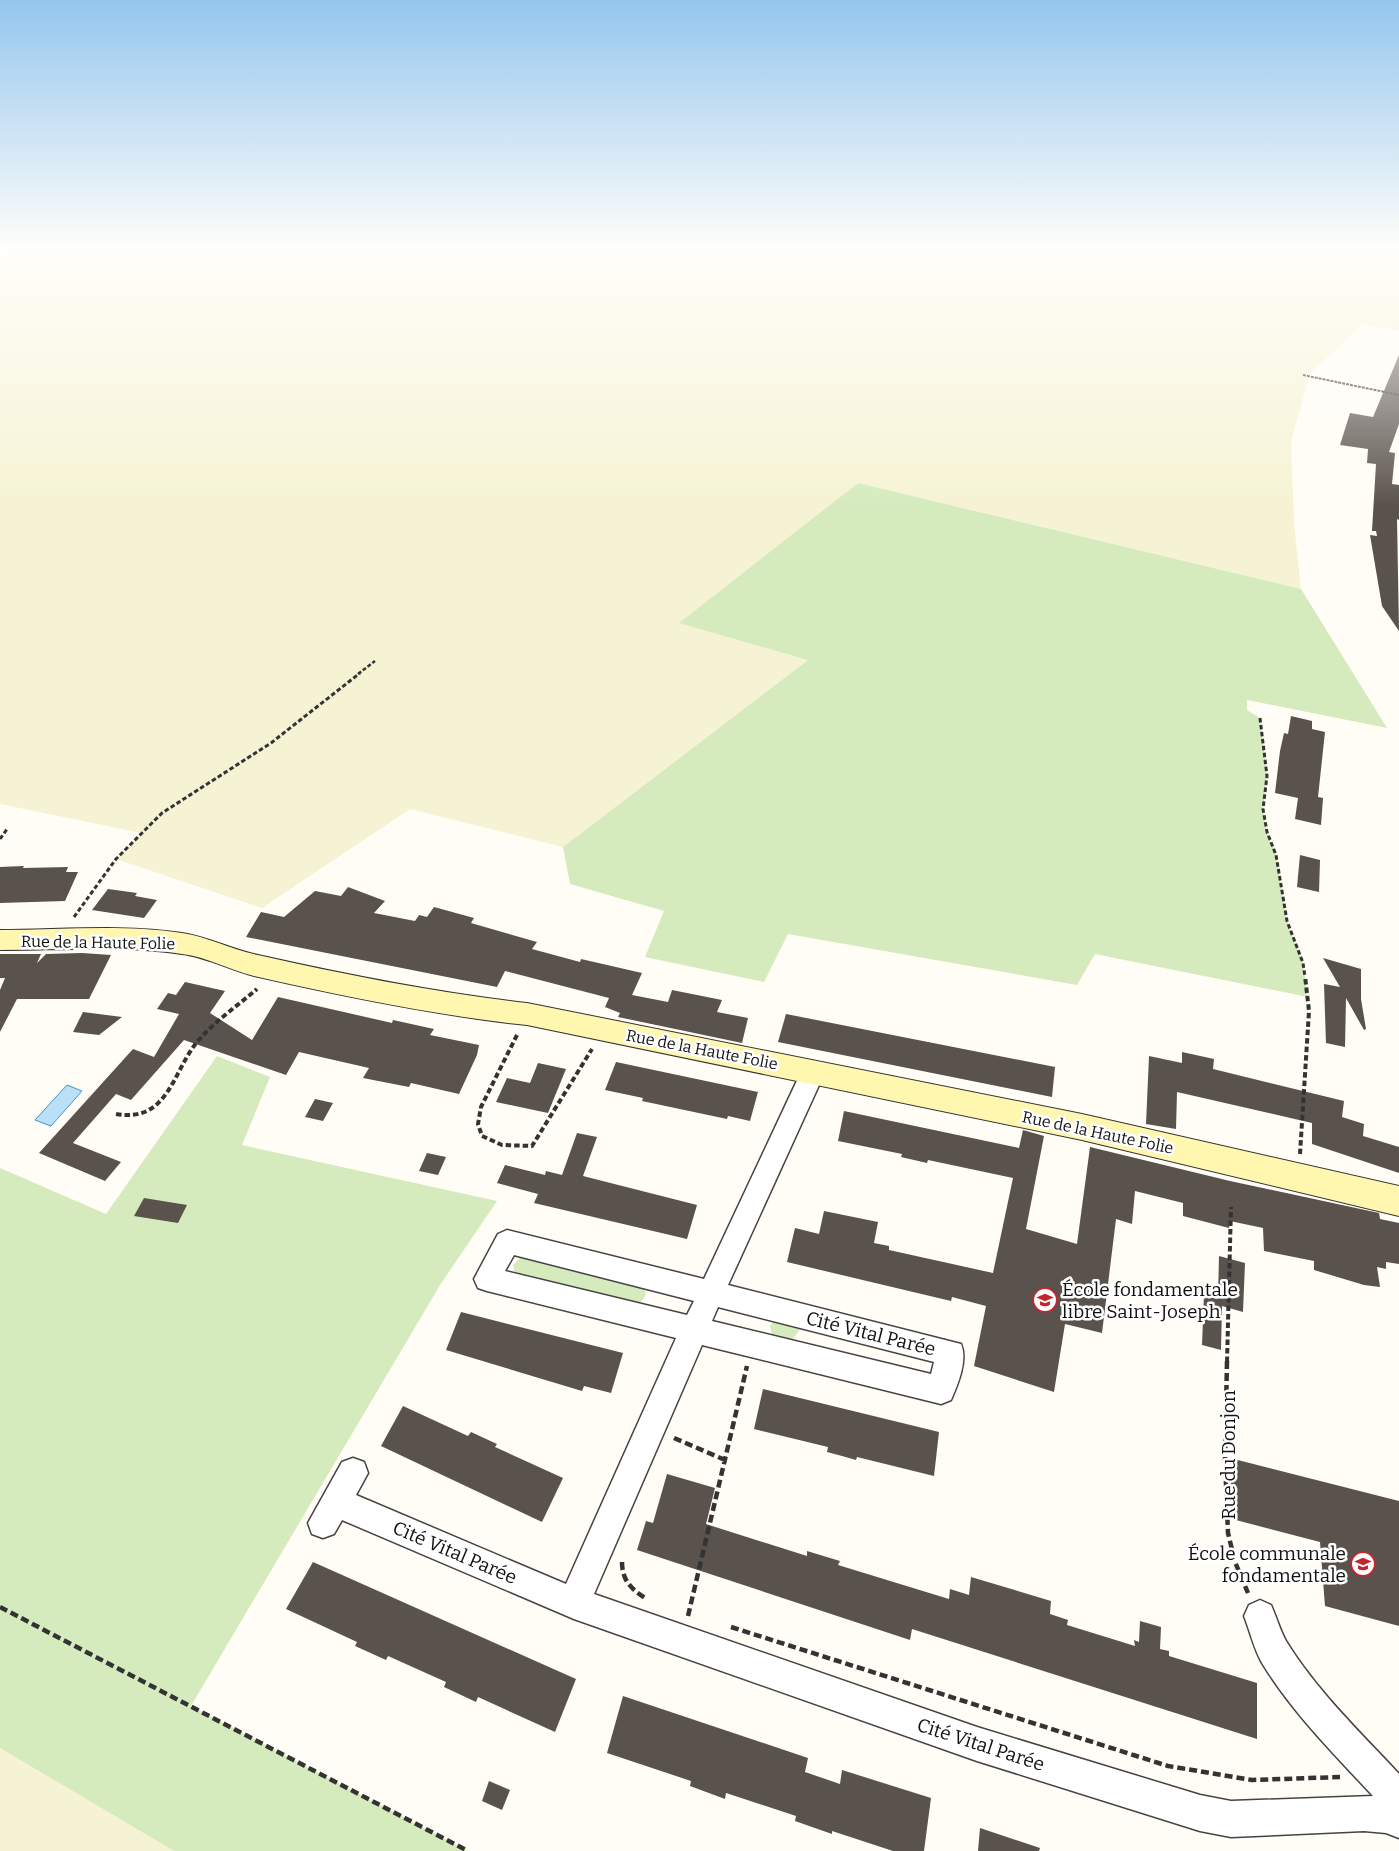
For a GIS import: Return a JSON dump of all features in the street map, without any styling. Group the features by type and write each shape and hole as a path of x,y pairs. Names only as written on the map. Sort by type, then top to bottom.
{"street":[{"name":"Rue de la Haute Folie","path":"0,940 137,940 182,943 206,948 253,965 470,1008 527,1014 1082,1127 1399,1201"},
{"path":"574,1603 694,1330 813,1072"},
{"name":"Cité Vital Parée","path":"507,1242 712,1293 951,1353 942,1390 487,1279 507,1242"},
{"name":"Cité Vital Parée","path":"353,1473 330,1512 574,1603 687,1620 977,1744 1200,1813 1231,1819 1364,1813 1386,1815 1399,1820"},
{"path":"1260,1616 1273,1650 1300,1688 1333,1728 1399,1799"}],"path":[{"path":"1303,375 1399,395"},
{"path":"61,939 80,906 116,860 162,813 271,743 375,661"},
{"path":"1260,718 1267,776 1264,816 1276,855 1287,920 1303,964 1309,1010 1298,1177"},
{"path":"0,839 7,829"},
{"path":"116,1114 135,1116 156,1105 178,1077 187,1056 197,1041 278,970"},
{"path":"527,1014 481,1107 478,1124 482,1136 502,1145 532,1146 604,1030"},
{"name":"Rue du Donjon","path":"1231,1207 1224,1460 1228,1533 1235,1562 1260,1616"},
{"path":"687,1620 753,1344"},
{"path":"669,1447 676,1430"},
{"path":"673,1438 725,1460"},
{"path":"623,1554 621,1566 624,1579 633,1591 654,1601"},
{"path":"0,1607 468,1851"},
{"path":"726,1626 1168,1766 1252,1780 1343,1777 1347,1783"}],"shaded area":[{"path":"0,334 1352,334 1310,374 1291,441 1294,523 1301,589 858,483 680,623 809,659 563,847 410,809 262,908 116,859 141,833 0,804"},
{"path":"0,1748 174,1851 0,1851"}],"green space":[{"path":"858,483 1301,589 1387,728 1247,700 1247,710 1260,718 1267,776 1263,809 1267,832 1276,855 1287,921 1303,963 1308,997 1095,954 1077,985 788,934 764,982 645,957 664,911 570,884 563,847 808,660 679,623"},
{"path":"217,1056 270,1077 242,1145 497,1201 440,1285 191,1706 468,1851 174,1851 0,1748 0,1168 106,1214"},
{"path":"521,1257 644,1287 646,1295 639,1304 515,1275 513,1265"},
{"path":"774,1321 803,1325 791,1342 772,1335 770,1326"}],"water":[{"path":"67,1085 82,1091 51,1126 35,1120"}],"building":[{"path":"1399,355 1399,424 1389,452 1395,453 1392,484 1399,485 1399,520 1397,519 1399,631 1382,606 1370,535 1377,536 1376,531 1372,531 1376,464 1367,463 1368,449 1340,445 1350,413 1373,417"},
{"path":"1291,716 1312,721 1312,729 1325,732 1318,797 1323,798 1321,825 1295,819 1298,798 1275,793 1280,751 1284,733 1288,734"},
{"path":"1300,855 1320,860 1319,892 1297,887"},
{"path":"24,866 23,868 68,867 66,872 78,872 65,901 0,903 0,867"},
{"path":"348,887 385,901 374,913 415,921 419,915 427,917 434,907 474,918 471,923 537,942 532,949 580,962 581,959 642,973 632,995 668,1002 672,990 722,1000 717,1012 748,1018 742,1043 618,1017 620,1013 605,1007 609,998 505,971 497,987 246,937 261,912 284,917 315,891 341,896"},
{"path":"108,889 137,893 135,896 157,900 144,918 92,910"},
{"path":"82,953 111,955 89,999 17,999 0,1032 0,990 5,978 0,978 0,954 41,954 37,963 46,954"},
{"path":"1323,958 1361,969 1361,999 1366,1029 1364,1030 1346,998 1345,1047 1326,1043 1324,984 1340,987"},
{"path":"185,982 225,991 210,1013 252,1040 278,997 392,1023 393,1020 434,1029 430,1035 479,1045 477,1055 459,1094 411,1083 409,1087 363,1078 369,1068 299,1052 286,1075 184,1040 131,1100 116,1094 73,1143 121,1162 105,1181 39,1153 133,1049 154,1057 179,1014 157,1009 168,993 176,995"},
{"path":"83,1012 122,1017 99,1035 73,1032"},
{"path":"786,1014 1055,1067 1052,1097 778,1042"},
{"path":"1182,1052 1214,1059 1213,1069 1344,1101 1342,1117 1364,1124 1363,1136 1399,1147 1399,1173 1312,1144 1312,1123 1177,1092 1176,1129 1146,1124 1149,1056 1182,1063"},
{"path":"616,1062 758,1092 750,1121 728,1116 727,1119 642,1101 643,1098 605,1090"},
{"path":"538,1063 566,1069 548,1113 496,1102 507,1078 530,1083"},
{"path":"315,1099 333,1103 323,1121 305,1117"},
{"path":"844,1111 1019,1148 1023,1130 1044,1136 1026,1229 1077,1244 1090,1147 1230,1181 1379,1213 1380,1219 1399,1223 1399,1264 1386,1262 1386,1269 1377,1267 1380,1287 1364,1285 1314,1270 1314,1261 1264,1251 1263,1228 1230,1221 1229,1228 1183,1216 1183,1203 1135,1191 1132,1224 1116,1219 1102,1333 1065,1324 1054,1392 974,1366 986,1306 952,1297 951,1301 787,1262 795,1228 819,1234 824,1211 878,1222 874,1243 889,1246 889,1250 993,1273 1013,1178 928,1160 927,1163 901,1157 902,1154 838,1141"},
{"path":"577,1133 597,1137 583,1176 697,1205 687,1239 534,1203 538,1194 497,1183 505,1165 545,1175 546,1171 562,1175"},
{"path":"427,1153 446,1157 438,1175 419,1171"},
{"path":"144,1198 187,1205 178,1223 134,1216"},
{"path":"1219,1256 1245,1263 1243,1312 1222,1306 1221,1350 1202,1345 1204,1295 1218,1299"},
{"path":"461,1312 623,1353 611,1393 584,1386 582,1391 446,1350"},
{"path":"763,1389 939,1432 934,1476 857,1457 856,1460 827,1452 828,1447 754,1429"},
{"path":"403,1406 468,1436 471,1432 497,1444 495,1447 563,1478 542,1522 381,1446"},
{"path":"1230,1458 1399,1501 1399,1626 1325,1606 1320,1542 1232,1519"},
{"path":"667,1474 715,1488 706,1524 807,1556 807,1551 840,1561 838,1565 949,1599 950,1589 969,1595 971,1577 1051,1601 1050,1614 1068,1620 1067,1625 1135,1646 1134,1640 1139,1642 1140,1621 1161,1627 1160,1649 1169,1651 1169,1656 1257,1683 1257,1739 912,1629 910,1640 637,1550 646,1521 653,1523"},
{"path":"313,1562 576,1679 555,1732 478,1697 476,1702 444,1687 446,1682 388,1656 386,1660 355,1646 357,1642 286,1609"},
{"path":"623,1696 808,1758 805,1772 840,1784 842,1770 931,1798 924,1851 893,1851 832,1831 832,1834 795,1821 796,1816 726,1793 725,1799 690,1786 691,1781 607,1753"},
{"path":"489,1781 510,1790 502,1810 482,1801"},
{"path":"980,1828 1040,1848 1039,1851 978,1851"}],"place":[{"name":"École fondamentale libre Saint-Joseph","path":"1045,1300"},
{"name":"École communale fondamentale","path":"1363,1564"}]}
